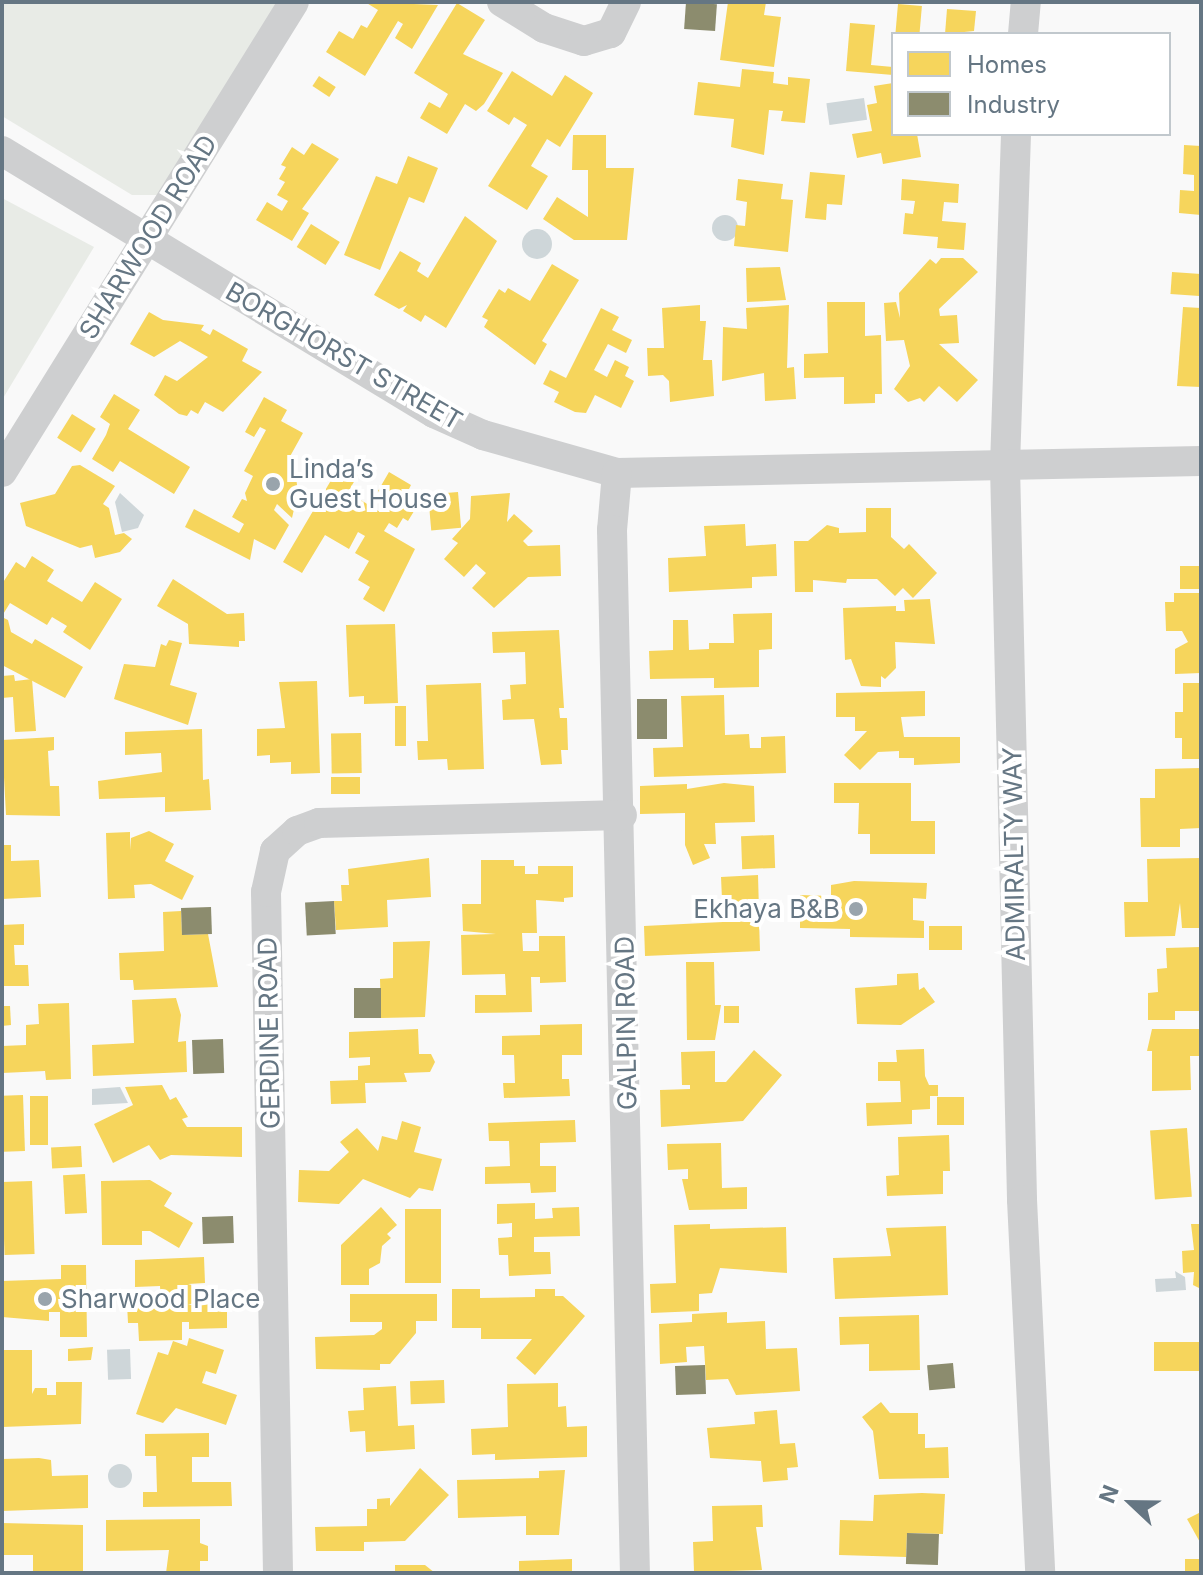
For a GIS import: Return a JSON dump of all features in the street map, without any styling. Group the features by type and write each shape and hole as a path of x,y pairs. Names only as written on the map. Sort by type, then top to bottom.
{"street":[{"name":"SHARWOOD ROAD","path":"2,472 294,2"},
{"path":"502,2 544,28 584,41 611,33 626,2"},
{"path":"1023,32 1026,2"},
{"name":"ADMIRALTY WAY","path":"1016,136 1005,466 1022,1200 1040,1573"},
{"name":"BORGHORST STREET","path":"2,151 434,413 483,435 617,473 1201,461"},
{"name":"GALPIN ROAD","path":"617,473 612,530 622,815 635,1573"},
{"name":"GERDINE ROAD","path":"278,1573 266,892 275,851 297,831 319,823 622,815"}],"shaded area":[{"path":"2,2 288,2 158,195 132,195 2,116"},
{"path":"864,98 867,120 829,125 826,103"},
{"path":"2,198 94,247 2,400"},
{"path":"725,215 734,219 738,228 734,237 725,241 716,237 712,228 716,219"},
{"path":"537,229 547,234 552,244 547,254 537,259 527,254 522,244 527,234"},
{"path":"120,493 144,515 138,528 122,532 115,502"},
{"path":"120,1087 128,1103 92,1105 92,1089"},
{"path":"1175,1271 1185,1277 1186,1290 1156,1292 1155,1279 1176,1278"},
{"path":"130,1349 131,1379 108,1380 107,1350"},
{"path":"120,1464 129,1467 132,1476 129,1485 120,1488 111,1485 108,1476 111,1467"}],"building: Homes":[{"path":"365,2 438,5 412,49 395,38 403,24 398,21 365,76 326,52 339,31 353,39 361,25 367,28 378,10"},
{"path":"728,2 766,2 764,15 781,17 774,67 720,60"},
{"path":"457,3 485,20 463,54 503,73 484,104 476,111 465,104 447,134 420,118 429,102 440,108 448,94 414,73"},
{"path":"898,4 922,6 920,32 896,32"},
{"path":"947,9 976,11 974,31 945,32"},
{"path":"850,23 875,25 871,65 891,67 891,75 846,71"},
{"path":"742,69 774,72 773,83 788,85 788,77 810,79 805,123 781,121 783,111 769,110 764,155 731,147 734,119 694,115 698,82 740,87"},
{"path":"512,71 552,96 565,75 593,93 560,147 547,139 531,166 548,176 527,210 488,186 527,125 514,117 509,125 487,111"},
{"path":"319,76 336,87 329,97 312,86"},
{"path":"891,83 891,136 917,136 921,157 883,164 881,153 857,158 852,134 872,131 867,105 877,103 874,86"},
{"path":"573,135 606,135 606,168 634,168 627,240 574,240 543,219 557,197 588,217 588,170 572,170"},
{"path":"312,143 339,159 302,209 309,213 292,241 256,220 267,202 282,211 288,201 277,195 285,182 279,179 286,167 281,165 292,147 304,155"},
{"path":"1184,145 1201,146 1201,215 1179,213 1180,190 1194,191 1194,175 1183,174"},
{"path":"408,156 438,168 424,203 409,197 380,270 344,255 376,176 397,184"},
{"path":"810,172 845,175 842,205 827,204 826,220 805,218"},
{"path":"738,179 783,184 781,199 793,200 788,252 734,246 736,225 745,226 747,202 736,200"},
{"path":"902,179 959,184 958,203 944,202 942,221 966,223 964,250 937,248 938,237 903,234 905,213 913,214 915,201 901,200"},
{"path":"465,216 497,241 446,328 425,315 421,322 403,311 407,305 399,309 374,295 400,251 421,263 417,271 428,278"},
{"path":"311,224 340,242 326,265 297,247"},
{"path":"941,258 963,258 978,272 939,309 940,316 957,315 959,343 939,344 978,380 957,402 939,386 924,402 920,398 908,402 894,389 910,366 904,340 886,341 884,303 896,302 900,318 899,293 930,259 936,264"},
{"path":"552,264 579,280 542,341 547,344 535,365 484,327 488,320 482,317 499,289 505,293 508,288 530,301"},
{"path":"780,267 786,300 747,302 746,268"},
{"path":"1172,272 1201,274 1199,296 1170,294"},
{"path":"827,302 865,302 865,336 881,335 882,394 875,394 875,403 844,404 844,377 804,378 804,354 828,353"},
{"path":"700,305 700,321 706,321 703,360 712,360 714,396 670,402 669,381 663,375 648,376 647,348 664,348 662,308"},
{"path":"789,305 787,368 794,367 796,399 765,401 764,373 722,381 723,327 747,329 746,308"},
{"path":"1183,307 1201,308 1201,387 1177,386"},
{"path":"601,308 619,317 612,330 632,340 626,353 608,344 594,370 607,377 615,360 629,367 625,376 634,381 621,408 595,395 586,413 575,412 554,402 559,392 543,384 550,370 566,378"},
{"path":"149,312 163,320 204,325 201,330 210,335 213,329 248,349 242,361 262,372 223,412 205,402 198,414 191,410 187,416 179,414 154,395 165,375 177,381 208,357 180,341 154,357 130,344"},
{"path":"114,394 140,410 128,429 190,467 174,494 120,461 113,472 92,459 110,424 100,417"},
{"name":"Linda’s Guest House","path":"264,397 287,410 281,421 303,433 288,460 294,463 298,492 292,518 277,504 274,510 289,525 275,550 254,539 250,560 185,527 194,509 239,533 244,524 232,517 242,499 247,501 245,493 253,476 244,471 266,430 260,427 254,437 245,432"},
{"path":"72,414 96,429 81,453 57,438"},
{"path":"80,465 115,486 103,504 109,508 115,535 124,533 132,539 120,552 95,558 92,545 80,548 26,526 20,503 55,494 72,466"},
{"path":"340,465 358,475 348,492 380,512 389,498 378,491 389,472 411,485 406,495 419,503 408,521 403,518 397,528 389,523 384,531 415,549 384,612 363,599 370,587 358,580 369,561 355,553 365,536 358,532 349,549 325,535 302,573 283,562"},
{"path":"458,492 461,528 431,530 428,495"},
{"path":"510,493 507,522 514,514 533,531 523,541 528,546 560,545 561,576 528,577 494,608 472,588 486,573 476,564 464,577 444,559 458,543 452,539 470,519 471,496"},
{"path":"866,508 891,508 891,537 904,549 909,544 937,573 913,598 903,588 895,596 877,579 847,579 846,583 813,580 813,592 795,592 794,541 808,541 827,525 839,528 839,533 866,532"},
{"path":"745,524 746,546 776,544 777,576 752,577 752,588 669,592 668,558 706,556 704,526"},
{"path":"32,556 54,570 47,581 82,602 95,582 122,599 90,650 63,632 67,626 52,617 47,625 10,603 2,616 2,584 16,562 25,568"},
{"path":"1180,566 1201,566 1201,589 1180,589"},
{"path":"173,579 227,614 244,613 245,641 239,641 239,647 189,644 188,624 157,606"},
{"path":"1174,593 1201,593 1201,673 1175,674 1175,649 1188,642 1182,631 1166,631 1165,602 1174,602"},
{"path":"930,599 935,644 895,642 896,668 885,679 881,676 881,687 861,686 851,659 845,660 843,608 896,606 896,611 905,611 904,600"},
{"path":"772,613 772,649 759,650 759,687 714,688 714,678 650,679 649,651 673,650 673,620 688,620 689,650 709,649 709,643 734,643 733,614"},
{"path":"2,617 8,620 11,632 32,644 35,639 83,667 65,698 2,665"},
{"path":"395,624 398,703 364,704 364,696 349,697 346,625"},
{"path":"559,630 564,708 559,708 560,718 567,718 568,750 561,750 562,764 541,765 534,719 503,720 502,700 511,699 510,685 526,684 525,652 493,653 492,632"},
{"path":"169,640 182,643 170,685 197,693 188,725 114,699 124,664 155,667 161,644 166,646"},
{"path":"14,675 15,681 32,679 36,731 15,732 13,697 2,698 2,676"},
{"path":"317,681 320,773 291,774 291,762 270,763 270,755 257,756 257,729 285,728 279,682"},
{"path":"481,683 484,769 448,770 447,759 418,760 417,741 428,741 426,685"},
{"path":"1183,683 1201,683 1201,759 1182,759 1182,738 1175,738 1175,712 1183,712"},
{"path":"925,691 925,716 901,717 904,737 960,737 960,763 914,765 914,758 899,758 899,751 878,752 860,770 844,755 867,731 855,731 855,717 836,717 836,693"},
{"path":"724,695 725,735 749,734 750,748 761,748 761,737 785,736 786,773 654,777 653,748 683,747 681,696"},
{"path":"395,706 406,706 406,746 395,746"},
{"path":"202,729 203,780 209,779 211,810 165,812 165,797 99,799 98,781 162,772 161,753 125,755 125,732"},
{"path":"361,733 362,773 332,774 331,734"},
{"path":"54,737 54,750 48,751 50,786 59,786 60,816 6,815 2,740"},
{"path":"1201,768 1201,828 1180,829 1180,847 1141,847 1140,798 1155,798 1155,769"},
{"path":"331,777 360,777 360,794 331,794"},
{"path":"724,783 754,786 755,822 715,823 716,844 704,844 710,858 693,865 685,845 685,813 640,814 640,786 687,784 687,789"},
{"path":"834,783 911,783 911,821 935,821 935,854 870,854 870,834 858,834 859,803 834,803"},
{"path":"149,831 174,844 165,861 194,876 182,900 151,884 134,885 135,898 108,899 106,833 130,832 130,850 131,838"},
{"path":"774,835 775,868 742,869 741,836"},
{"path":"2,845 11,845 11,861 39,860 41,897 2,899"},
{"path":"429,858 431,897 387,900 388,927 336,930 334,901 342,901 341,885 349,885 348,869"},
{"path":"1201,858 1201,928 1182,928 1180,903 1175,936 1125,937 1124,902 1148,902 1147,859"},
{"path":"481,860 514,860 514,866 525,866 525,874 538,874 538,866 573,866 573,897 564,898 564,902 536,900 537,933 522,933 523,951 539,951 539,936 565,936 566,982 540,983 540,977 531,977 532,1012 475,1013 475,995 506,995 505,974 462,975 461,935 496,934 463,931 462,904 481,904"},
{"path":"758,875 759,911 752,911 753,920 759,919 760,951 645,956 644,926 723,922 721,877"},
{"name":"Ekhaya B&B","path":"854,881 927,883 926,899 913,898 913,920 924,921 924,938 850,937 850,929 800,928 800,895 831,896 831,885"},
{"path":"181,911 182,935 208,934 218,987 134,990 133,980 120,980 119,953 164,951 163,912"},
{"path":"24,924 24,945 14,945 15,965 28,965 29,986 2,986 2,925"},
{"path":"929,926 962,926 962,950 929,950"},
{"path":"430,941 425,1017 381,1018 380,979 393,978 393,942"},
{"path":"1200,947 1201,1011 1175,1011 1175,1020 1148,1020 1148,993 1158,992 1157,969 1167,968 1166,948"},
{"path":"686,962 714,962 715,1005 721,1005 715,1040 687,1040"},
{"path":"918,973 919,990 924,987 935,1002 901,1025 857,1024 855,988 897,985 897,974"},
{"path":"176,998 181,1015 178,1042 186,1041 187,1072 93,1076 92,1045 134,1043 132,1000"},
{"path":"69,1003 71,1079 46,1080 45,1071 2,1073 2,1046 26,1045 26,1025 39,1024 38,1004"},
{"path":"2,1006 10,1006 11,1025 2,1026"},
{"path":"724,1006 739,1006 739,1023 724,1023"},
{"path":"582,1024 582,1055 562,1055 562,1079 569,1079 570,1096 504,1098 503,1083 515,1083 514,1055 502,1055 502,1036 540,1035 540,1025"},
{"path":"418,1029 419,1054 431,1054 435,1062 430,1072 404,1073 407,1082 365,1083 366,1103 331,1104 330,1081 358,1080 358,1066 370,1065 370,1057 349,1058 349,1032"},
{"path":"1152,1029 1201,1029 1201,1056 1190,1056 1191,1090 1152,1091 1152,1051 1147,1051"},
{"path":"924,1049 925,1076 929,1085 938,1085 938,1096 930,1096 930,1109 912,1110 912,1124 867,1126 866,1103 901,1102 900,1081 878,1081 878,1062 897,1062 896,1050"},
{"path":"754,1050 782,1075 743,1121 661,1127 660,1090 690,1089 690,1085 682,1085 681,1052 715,1051 715,1082 726,1082"},
{"path":"162,1085 170,1100 176,1097 188,1117 182,1119 187,1127 242,1127 242,1157 171,1155 160,1160 149,1145 113,1163 94,1124 133,1105 125,1087"},
{"path":"23,1095 25,1151 4,1152 2,1096"},
{"path":"30,1096 48,1096 48,1145 30,1145"},
{"path":"937,1097 964,1097 964,1125 937,1125"},
{"path":"575,1120 576,1142 540,1143 540,1166 556,1166 556,1192 531,1193 530,1183 485,1184 485,1167 510,1166 509,1141 489,1141 488,1123"},
{"path":"402,1121 421,1127 414,1152 442,1159 433,1191 419,1188 410,1198 363,1179 339,1204 298,1202 299,1170 329,1171 349,1152 340,1142 357,1128 378,1151 382,1136 397,1140"},
{"path":"1187,1128 1192,1197 1155,1199 1150,1131"},
{"path":"949,1135 950,1171 943,1171 943,1194 887,1196 886,1176 899,1175 898,1137"},
{"path":"721,1143 722,1188 747,1187 747,1209 689,1210 682,1179 688,1179 688,1169 668,1170 667,1144"},
{"path":"81,1146 82,1167 52,1169 51,1148"},
{"path":"85,1174 87,1213 65,1214 63,1175"},
{"path":"150,1180 172,1193 164,1206 193,1223 179,1248 150,1231 142,1231 142,1245 102,1245 101,1181"},
{"path":"32,1181 35,1254 5,1255 2,1182"},
{"path":"535,1203 535,1219 553,1218 552,1208 579,1207 580,1236 534,1237 534,1252 550,1252 551,1274 509,1276 508,1255 499,1255 498,1238 512,1237 512,1223 497,1224 497,1204"},
{"path":"381,1207 397,1225 387,1234 391,1238 382,1246 380,1263 369,1269 369,1285 341,1285 341,1245"},
{"path":"405,1209 441,1209 441,1283 405,1283"},
{"path":"710,1224 710,1229 786,1227 787,1273 720,1268 712,1293 699,1294 699,1311 651,1313 650,1284 676,1283 674,1225"},
{"path":"1191,1224 1201,1224 1201,1289 1193,1285 1194,1272 1183,1273 1182,1251 1194,1250"},
{"path":"946,1226 948,1295 835,1299 833,1258 891,1256 886,1228"},
{"path":"204,1257 205,1283 188,1284 199,1287 200,1301 188,1305 227,1304 227,1328 189,1329 189,1322 182,1322 182,1340 139,1341 138,1323 128,1323 127,1304 161,1303 160,1286 135,1287 135,1260"},
{"path":"61,1265 86,1265 87,1337 60,1337 60,1312 49,1312 49,1321 2,1317 2,1281 61,1279"},
{"path":"452,1289 480,1289 480,1298 535,1297 535,1289 555,1289 555,1296 563,1296 585,1316 535,1375 516,1358 532,1339 481,1339 481,1328 452,1328"},
{"path":"350,1294 437,1294 437,1321 416,1321 416,1333 390,1364 380,1364 380,1370 316,1369 315,1337 374,1335 382,1329 382,1322 350,1322"},
{"path":"727,1312 727,1323 765,1321 766,1349 797,1348 800,1391 736,1395 728,1379 706,1380 704,1346 686,1347 687,1362 660,1364 659,1324 692,1322 692,1314"},
{"path":"919,1315 920,1370 869,1371 869,1344 840,1345 839,1317"},
{"path":"189,1338 224,1350 216,1374 206,1371 202,1383 237,1395 226,1425 176,1408 163,1423 136,1414 158,1352 168,1355 173,1341 187,1346"},
{"path":"1154,1342 1201,1342 1201,1371 1154,1371"},
{"path":"93,1347 91,1360 68,1361 68,1349"},
{"path":"2,1350 32,1350 32,1394 35,1388 47,1388 47,1395 56,1395 56,1382 82,1382 81,1424 2,1427"},
{"path":"444,1380 445,1403 411,1404 410,1381"},
{"path":"558,1383 558,1407 566,1406 567,1427 587,1426 587,1457 495,1460 495,1454 472,1455 471,1429 508,1427 507,1384"},
{"path":"396,1386 398,1426 414,1425 415,1449 366,1452 365,1431 350,1432 348,1411 364,1410 363,1388"},
{"path":"881,1402 890,1413 918,1413 918,1434 925,1434 925,1448 948,1447 949,1478 879,1479 873,1431 862,1417"},
{"path":"777,1410 780,1444 795,1443 798,1467 787,1468 788,1480 763,1482 761,1461 710,1458 707,1428 755,1424 754,1412"},
{"path":"209,1433 209,1457 192,1457 192,1482 231,1482 232,1506 143,1507 143,1492 157,1492 156,1456 145,1456 145,1434"},
{"path":"2,1459 51,1460 52,1476 88,1475 88,1508 2,1511"},
{"path":"420,1468 449,1495 405,1541 364,1542 364,1551 316,1551 315,1527 367,1526 367,1509 377,1509 377,1499 390,1498 390,1506"},
{"path":"565,1470 559,1535 526,1535 526,1516 458,1518 457,1480 539,1478 539,1471"},
{"path":"945,1494 943,1534 907,1533 906,1557 839,1555 840,1520 873,1521 874,1495"},
{"path":"762,1505 763,1527 756,1527 762,1570 694,1572 693,1542 713,1541 712,1506"},
{"path":"1201,1512 1201,1544 1187,1519"},
{"path":"200,1519 200,1543 208,1546 208,1561 200,1561 200,1573 166,1573 169,1550 106,1551 106,1520"},
{"path":"2,1523 83,1525 83,1573 33,1573 33,1555 2,1555"},
{"path":"572,1559 572,1573 519,1573 519,1561"},
{"path":"1185,1559 1201,1559 1201,1573 1185,1573"},
{"path":"395,1565 425,1565 435,1573 395,1573"}],"building: Industry":[{"path":"686,2 717,4 715,31 684,29"},
{"path":"637,699 667,699 667,739 637,739"},
{"path":"334,901 336,934 307,935 305,903"},
{"path":"211,907 212,934 182,935 181,908"},
{"path":"354,988 381,988 381,1018 354,1018"},
{"path":"223,1039 224,1073 193,1074 192,1040"},
{"path":"233,1216 234,1243 203,1244 202,1217"},
{"path":"953,1363 955,1388 929,1390 927,1365"},
{"path":"705,1365 706,1394 676,1395 675,1366"},
{"path":"907,1533 939,1534 938,1565 906,1564"}],"place":[{"name":"Linda’s Guest House","path":"273,484"},
{"name":"Ekhaya B&B","path":"856,909"},
{"name":"Sharwood Place","path":"45,1299"}]}
